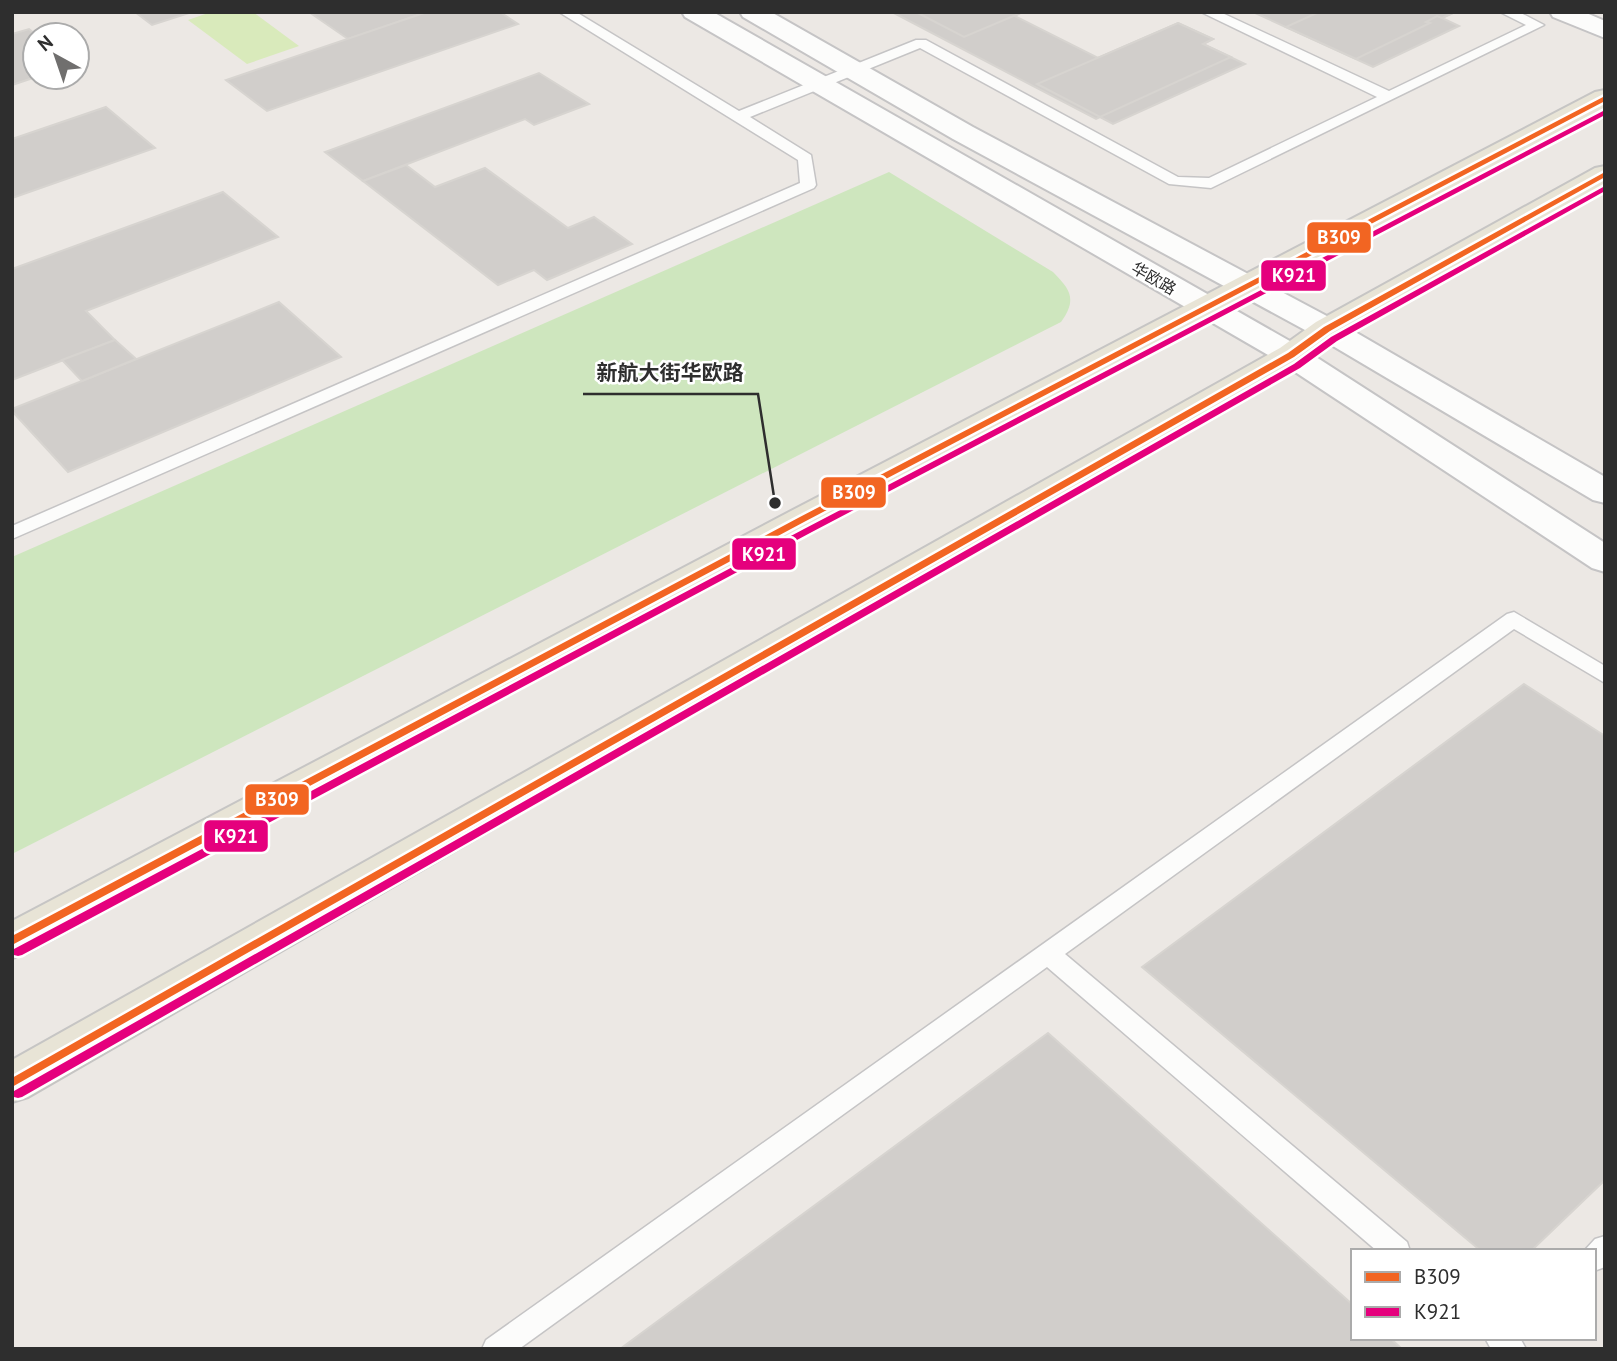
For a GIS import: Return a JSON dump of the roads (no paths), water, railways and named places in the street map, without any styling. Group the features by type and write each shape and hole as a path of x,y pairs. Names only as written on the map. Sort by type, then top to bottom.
{"main road":[{"name":"华欧路","path":"694,12 1291,355 1605,560"},
{"name":"华欧路","path":"752,12 1327,329 1605,492"},
{"path":"1562,12 1605,30"},
{"path":"12,941 788,527 1605,98"},
{"path":"12,1083 1291,355 1327,329 1605,174"}],"lane":[{"path":"12,533 808,185 806,158 566,12"},
{"path":"1208,12 1390,97"},
{"path":"738,117 921,43 1175,181 1211,183 1537,25 1507,12"},
{"path":"496,1349 1514,619 1605,676"},
{"path":"1048,953 1395,1249"}],"place":[{"name":"新航大街华欧路","path":"775,503"}]}
